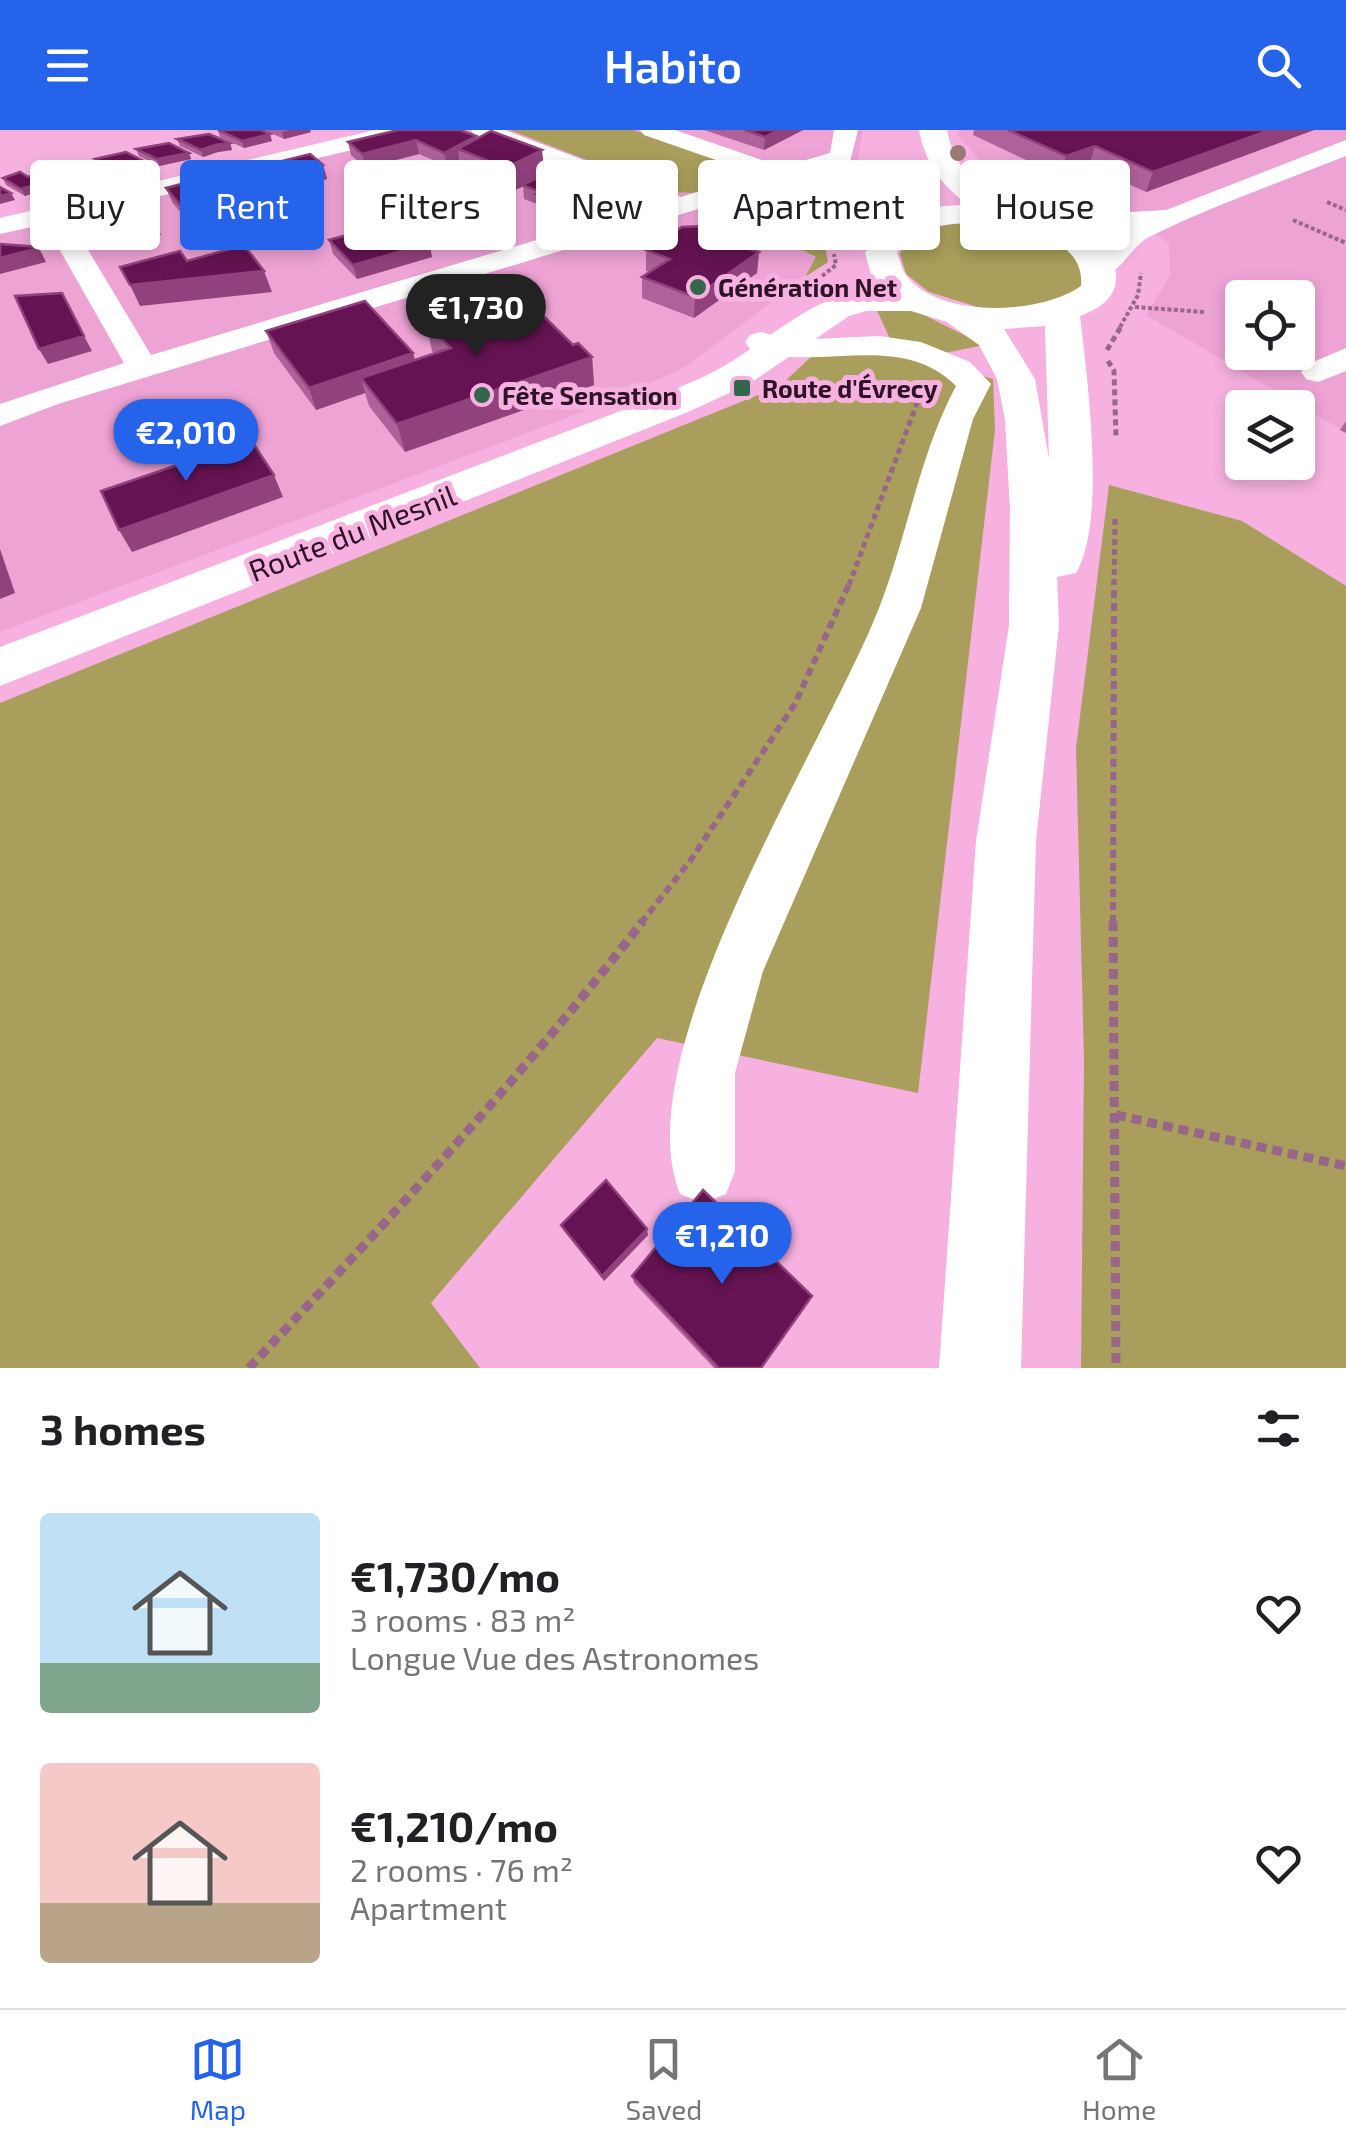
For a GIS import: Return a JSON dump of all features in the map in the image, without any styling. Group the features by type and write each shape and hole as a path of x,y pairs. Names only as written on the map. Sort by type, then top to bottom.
{"main road":[{"path":"913,130 914,160"},
{"path":"932,130 934,145 960,184"},
{"name":"Route du Mesnil","path":"0,667 459,490 736,376 769,345 881,257 884,250"},
{"path":"1034,626 1058,568 1068,516 1069,428 1062,314 1078,307 1098,290 1100,269 1084,250"},
{"path":"881,257 893,282 994,340 1016,379 1025,420 1032,510 1034,626 1006,841 980,1368"},
{"name":"Route du Mesnil","path":"769,345 836,308 865,300 939,307 1012,320 1062,314"}],"street":[{"path":"160,188 406,130"},
{"path":"483,130 681,206"},
{"path":"652,130 739,160"},
{"path":"829,160 841,156 846,130"},
{"path":"1100,269 1136,232 1346,147"},
{"path":"328,148 344,163"},
{"path":"1130,219 1149,219 1218,197"},
{"path":"4,415 46,397 698,201"},
{"path":"0,226 30,219"},
{"path":"73,250 143,368"},
{"path":"870,250 881,257"},
{"path":"703,1171 705,1073 735,971 900,608 956,419 974,384 962,370 933,356 884,344 804,350 769,345"}],"path":[{"path":"1327,202 1346,210"},
{"path":"1293,220 1346,243"},
{"path":"1134,307 1204,312"},
{"path":"249,1368 413,1194 556,1032 690,861 795,704 848,585 933,356"},
{"path":"1105,356 1114,371 1116,450"},
{"path":"1115,507 1110,813 1116,1368"},
{"path":"1116,1115 1346,1166"}],"shaded area":[{"path":"382,130 863,130 858,160 698,160 698,250 802,250 817,258 805,277 687,366 617,399 0,632 0,220 30,213 30,250 160,250 160,182 180,178 180,250 324,250 324,160 255,160"},
{"path":"510,130 633,130 719,160 698,160 698,191 692,193 678,192 678,160 587,160"},
{"path":"958,130 1346,130 1346,432 1315,414 1315,390 1274,390 1240,370 1315,370 1315,280 1225,280 1225,361 1146,315 1170,276 1169,243 1130,218 1130,160 980,160"},
{"path":"960,223 960,250 1068,250 1079,257 1084,285 1056,305 984,309 929,292 906,274 900,254 902,250 940,250 940,227"},
{"path":"802,250 826,250 828,262 805,277 816,257"},
{"path":"875,306 914,310 984,345 945,353 891,341"},
{"path":"901,351 993,379 995,430 918,1093 657,1038 431,1303 480,1368 0,1368 0,703 780,386 813,355"},
{"path":"1109,485 1242,521 1346,586 1346,1368 1081,1368 1084,1060 1076,748"}],"building":[{"path":"218,130 261,130 270,134 242,141"},
{"path":"398,130 460,130 476,136 444,153 416,140 362,154 348,142"},
{"path":"745,130 778,130 765,137"},
{"path":"1008,130 1270,130 1153,172 1095,146 1066,156"},
{"path":"491,131 542,150 516,163 486,160 458,149"},
{"path":"209,134 230,143 201,150 177,139"},
{"path":"169,143 189,153 157,159 136,149"},
{"path":"126,152 142,160 97,160"},
{"path":"310,154 317,160 286,160"},
{"path":"20,172 30,176 30,186 21,189 3,178"},
{"path":"536,179 536,190 522,185"},
{"path":"180,184 180,205 166,188"},
{"path":"698,226 698,250 759,252 695,297 642,277 670,259 646,250 678,250 678,230"},
{"path":"344,236 344,250 405,250 353,265 329,240"},
{"path":"0,244 30,246 31,250 0,258"},
{"path":"226,250 248,250 264,271 130,285 120,267 180,251 187,261"},
{"path":"62,293 84,336 39,349 15,296"},
{"path":"521,294 573,345 578,343 592,357 397,424 361,378 451,348 426,323"},
{"path":"365,301 413,353 309,388 266,331"},
{"path":"251,440 274,475 119,530 101,491"},
{"path":"606,1180 647,1229 602,1276 561,1225"},
{"path":"703,1190 812,1296 761,1368 719,1368 632,1276"}],"place":[{"name":"Génération Net","path":"698,287"},
{"name":"Route d'Évrecy","path":"742,388"},
{"name":"Fête Sensation","path":"482,395"}]}
